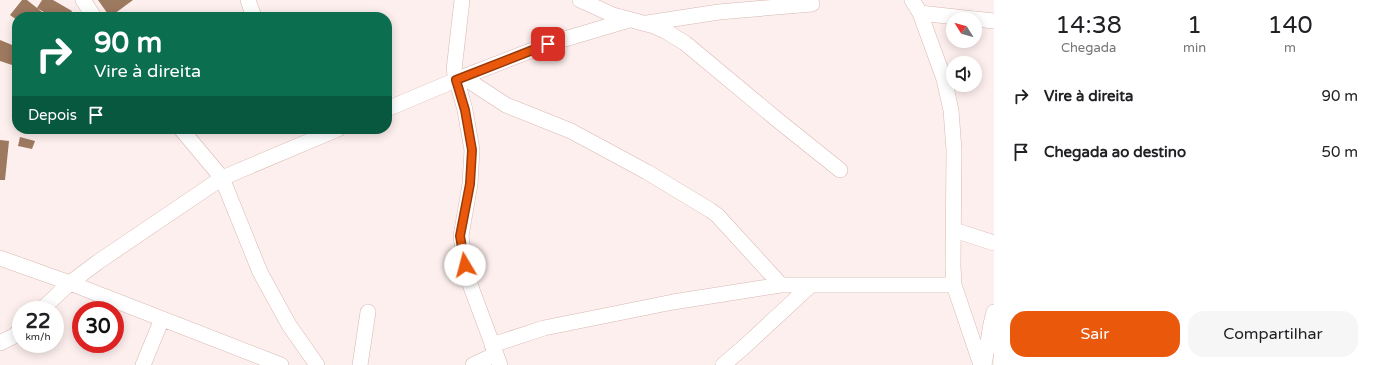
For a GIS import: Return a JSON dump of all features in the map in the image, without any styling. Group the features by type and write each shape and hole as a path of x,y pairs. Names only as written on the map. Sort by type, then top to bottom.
{"street":[{"path":"248,0 252,12"},
{"path":"462,0 454,70 459,78 472,150 470,184 460,236 471,287 496,355"},
{"path":"580,0 596,3 636,22 654,26 685,43 840,170"},
{"path":"912,0 920,13 944,79 951,110 954,150 954,285 986,364"},
{"path":"392,107 459,78 548,44 636,22 719,12 812,4"},
{"path":"920,13 946,16"},
{"path":"982,20 994,21"},
{"path":"459,78 506,105 571,131 647,172 710,210 717,215 781,285"},
{"path":"185,134 222,178 260,272 289,325 317,365"},
{"path":"51,301 70,283 98,262 222,178 326,134"},
{"path":"954,230 994,243"},
{"path":"0,258 162,318 281,365"},
{"path":"474,365 496,355 544,328 673,302 781,285 954,285"},
{"path":"723,365 744,348 811,285"},
{"path":"360,365 368,312"},
{"path":"986,364 990,324 994,312"},
{"path":"143,365 162,318"},
{"path":"0,343 12,337"}],"building":[{"path":"22,0 27,0 42,12 12,12"},
{"path":"42,0 53,0 72,11 72,12 44,12 37,8"},
{"path":"98,0 133,0 117,12 106,12"},
{"path":"0,40 12,45 12,65 0,61"},
{"path":"20,137 35,141 32,149 18,146"},
{"path":"0,140 9,141 5,180 0,180"}],"route":[{"path":"465,265 460,236 470,184 472,150 465,110 456,80 548,44"}]}
